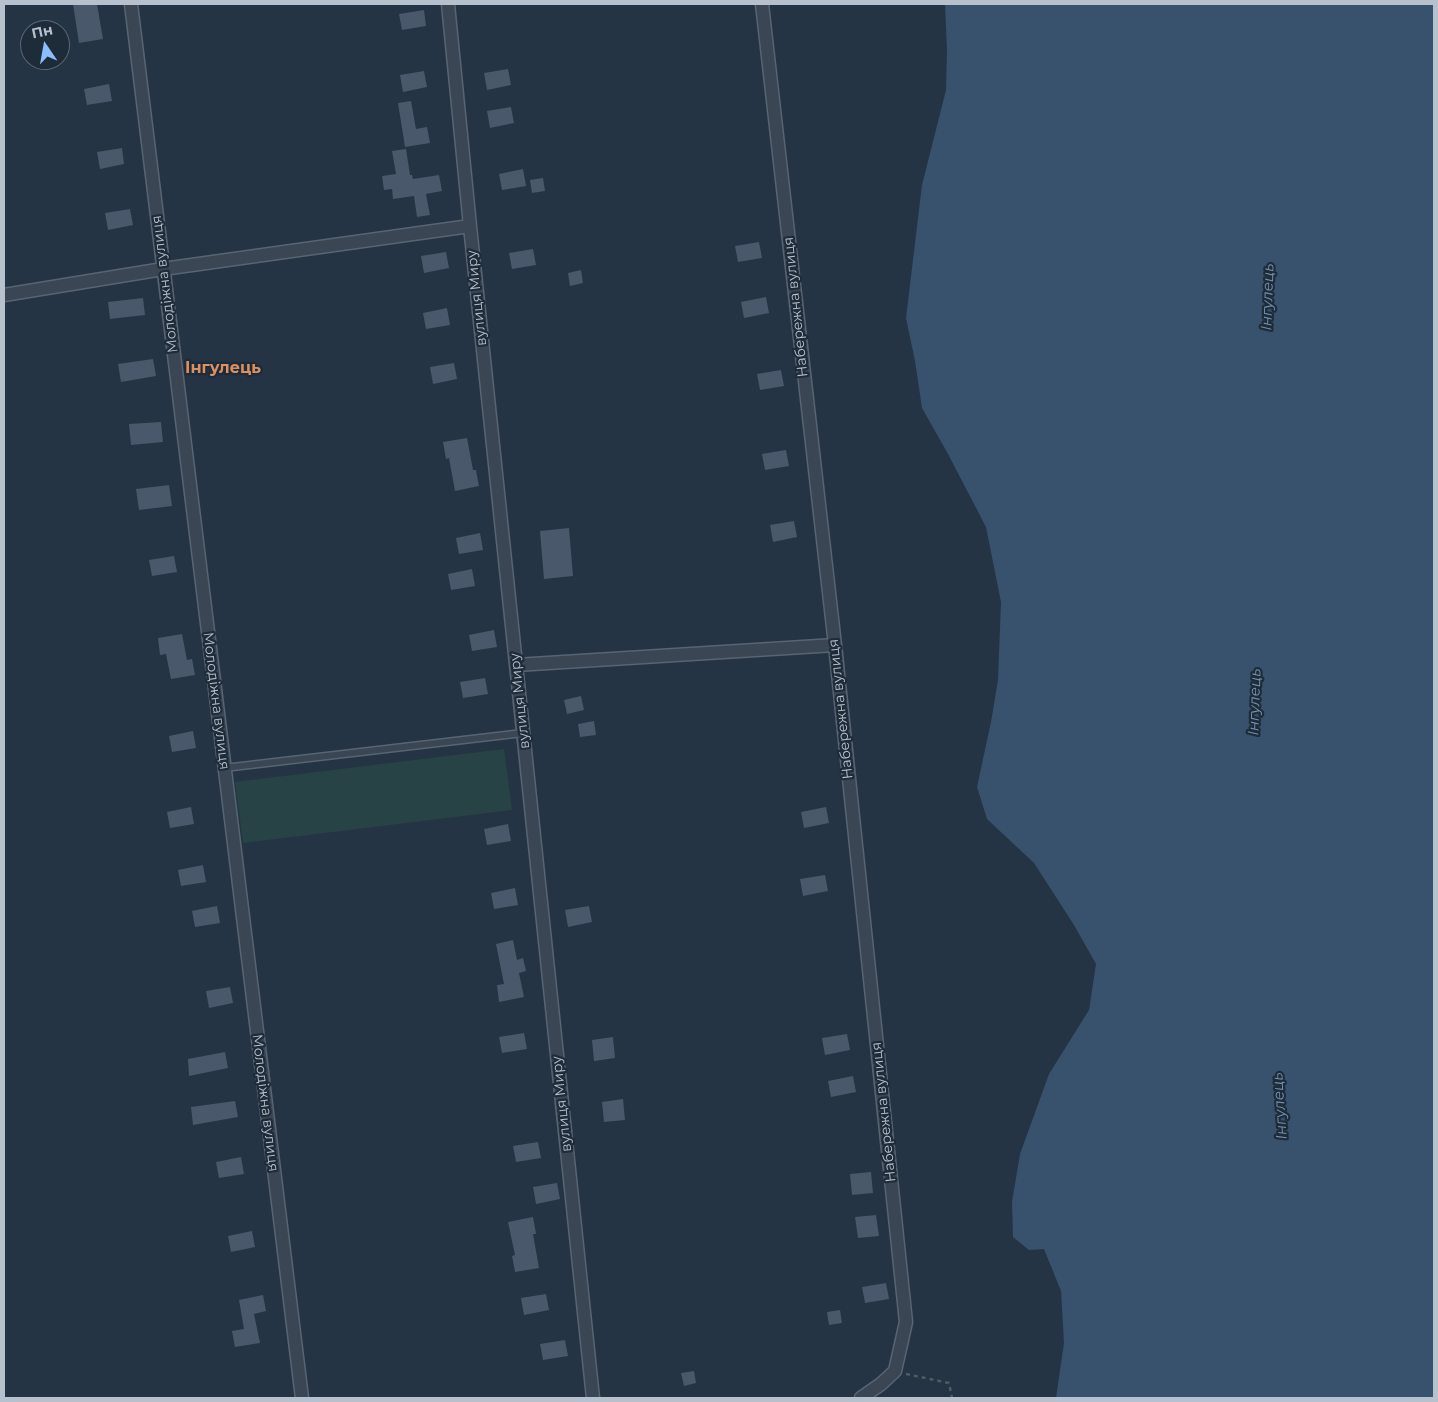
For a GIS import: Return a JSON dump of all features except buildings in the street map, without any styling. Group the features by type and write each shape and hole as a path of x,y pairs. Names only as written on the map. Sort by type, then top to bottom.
{"street":[{"name":"Молодіжна вулиця","path":"131,4 302,1398"},
{"name":"вулиця Миру","path":"448,4 593,1398"},
{"name":"Набережна вулиця","path":"762,4 835,645 906,1322 895,1371"},
{"path":"4,295 470,226"},
{"path":"516,665 835,645"},
{"path":"861,1398 895,1371"}],"lane":[{"path":"224,768 523,733"}],"path":[{"path":"895,1371 949,1383 952,1398"}],"green space":[{"path":"504,749 512,810 243,843 235,782"}],"water":[{"path":"945,4 1434,4 1434,1398 1056,1398 1064,1343 1061,1291 1044,1249 1029,1250 1013,1237 1012,1202 1020,1154 1049,1074 1089,1010 1096,964 1074,925 1034,863 987,819 977,787 998,680 1001,602 986,527 922,408 906,318 922,185 946,90"}],"district":[{"name":"Інгулець","path":"223,368"}]}
